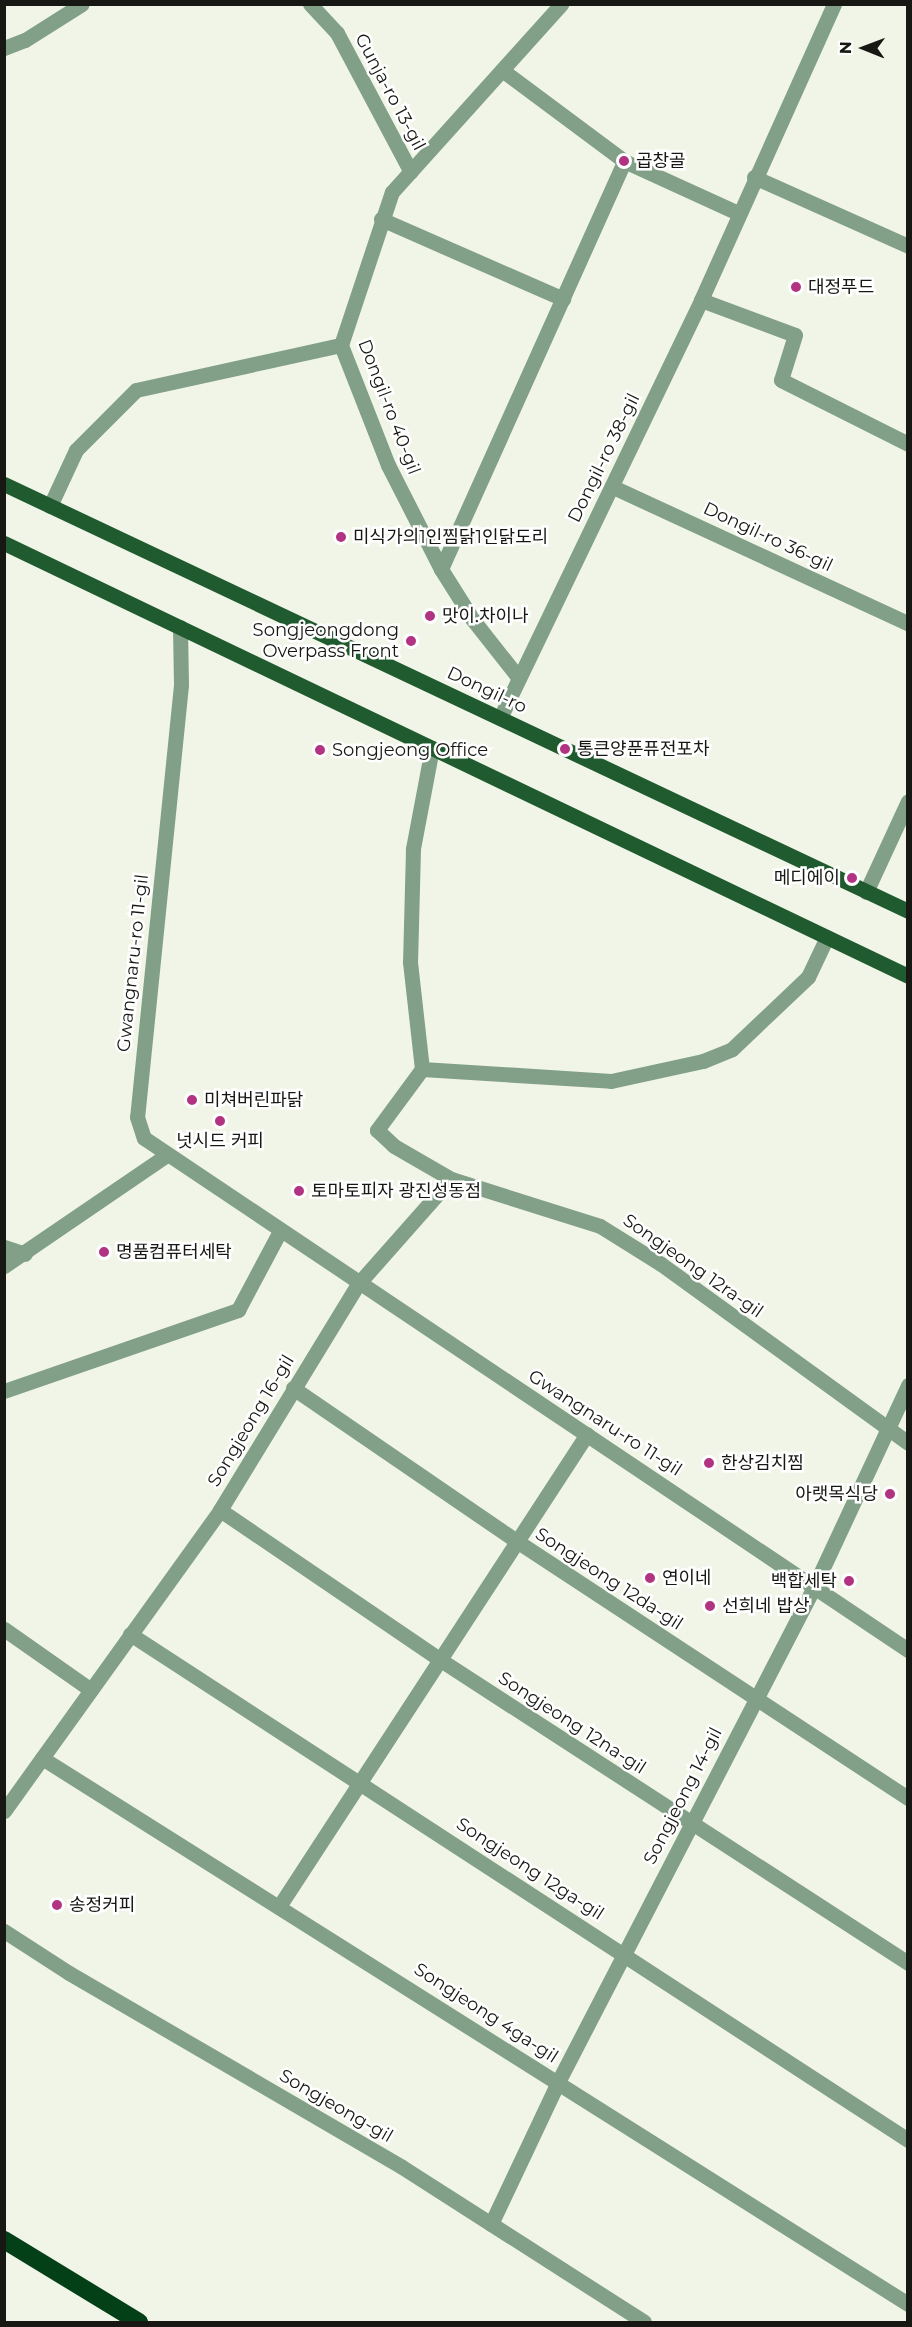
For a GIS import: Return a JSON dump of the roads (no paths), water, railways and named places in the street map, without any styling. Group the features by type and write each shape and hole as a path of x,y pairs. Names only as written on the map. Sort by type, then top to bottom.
{"highway":[{"path":"4,2240 139,2322"}],"main road":[{"name":"Dongil-ro","path":"4,484 908,911"},
{"path":"4,543 908,976"}],"street":[{"path":"4,48 25,40 82,4"},
{"name":"Gunja-ro 13-gil","path":"310,4 337,33 411,172"},
{"name":"Dongil-ro 40-gil","path":"518,677 473,620 441,569 388,465 340,345 392,192 561,4"},
{"name":"Dongil-ro 38-gil","path":"500,718 701,300 754,177 834,4"},
{"path":"502,70 624,161 738,213"},
{"path":"441,569 624,161"},
{"path":"754,177 908,246"},
{"path":"381,219 563,300"},
{"path":"701,300 795,335 781,380 908,444"},
{"path":"50,506 76,450 136,390 340,345"},
{"name":"Dongil-ro 36-gil","path":"613,487 908,622"},
{"name":"Gwangnaru-ro 11-gil","path":"180,627 181,685 137,1117 144,1138 165,1156 587,1434 908,1650"},
{"path":"432,748 413,872 410,962 422,1069 611,1081 703,1061 732,1049 808,977 827,937"},
{"path":"866,892 908,801"},
{"name":"Songjeong 12ra-gil","path":"422,1069 377,1130 394,1146 451,1179 600,1226 661,1264 908,1443"},
{"path":"4,1266 25,1254 165,1156"},
{"name":"Songjeong 16-gil","path":"4,1811 220,1510 358,1284 451,1179"},
{"path":"4,1391 238,1310 280,1232"},
{"path":"4,1247 25,1254"},
{"name":"Songjeong 14-gil","path":"491,2224 558,2082 814,1587 908,1385"},
{"name":"Songjeong 12da-gil","path":"293,1388 514,1540 908,1798"},
{"path":"280,1905 514,1540 587,1434"},
{"name":"Songjeong 12na-gil","path":"220,1510 439,1659 908,1963"},
{"path":"4,1629 91,1690"},
{"name":"Songjeong 12ga-gil","path":"130,1634 624,1953 908,2140"},
{"name":"Songjeong 4ga-gil","path":"42,1758 280,1905 908,2304"},
{"name":"Songjeong-gil","path":"4,1931 491,2224 644,2322"}],"place":[{"name":"곱창골","path":"624,161"},
{"name":"대정푸드","path":"796,287"},
{"name":"미식가의1인찜닭1인닭도리","path":"341,537"},
{"name":"맛이.차이나","path":"430,616"},
{"name":"Songjeongdong Overpass Front","path":"411,641"},
{"name":"통큰양푼퓨전포차","path":"565,749"},
{"name":"Songjeong Office","path":"320,750"},
{"name":"메디에이","path":"852,878"},
{"name":"미쳐버린파닭","path":"192,1100"},
{"name":"넛시드 커피","path":"220,1121"},
{"name":"토마토피자 광진성동점","path":"299,1191"},
{"name":"명품컴퓨터세탁","path":"104,1252"},
{"name":"한상김치찜","path":"709,1463"},
{"name":"아랫목식당","path":"890,1494"},
{"name":"연이네","path":"650,1578"},
{"name":"백합세탁","path":"849,1581"},
{"name":"선희네 밥상","path":"710,1606"},
{"name":"송정커피","path":"57,1905"}]}
